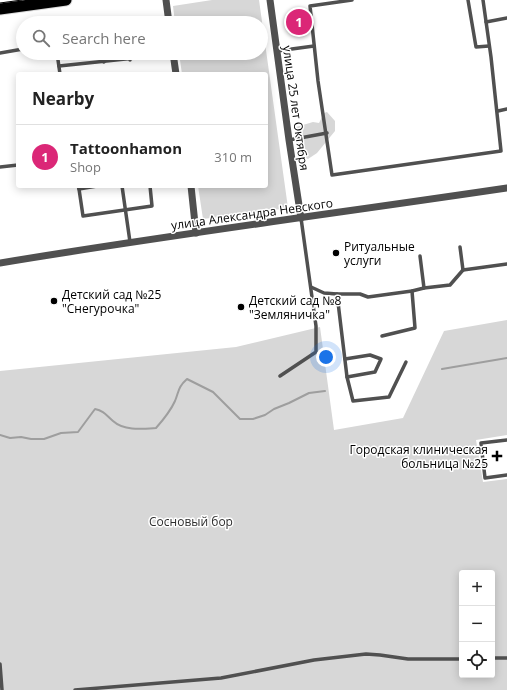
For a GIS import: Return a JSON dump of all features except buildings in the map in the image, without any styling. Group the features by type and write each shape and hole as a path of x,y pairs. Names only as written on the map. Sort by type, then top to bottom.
{"highway":[{"path":"0,9 66,0"}],"street":[{"path":"166,0 168,16"},
{"name":"улица 25 лет Октября","path":"270,0 276,52 302,218"},
{"path":"174,60 176,72"},
{"path":"191,188 196,233"},
{"name":"улица Александра Невского","path":"0,263 130,242 507,188"}],"lane":[{"path":"352,0 310,6 332,175 501,151 498,111 483,0"},
{"path":"468,0 476,47 489,46"},
{"path":"486,22 507,18"},
{"path":"276,52 314,46"},
{"path":"0,53 16,50"},
{"path":"58,60 60,72"},
{"path":"59,66 130,60"},
{"path":"498,111 507,108"},
{"path":"289,140 327,134"},
{"path":"0,167 16,165"},
{"path":"78,188 83,216 152,206 150,188"},
{"path":"122,188 130,242"},
{"path":"280,376 316,352 316,326 302,218"},
{"path":"460,247 463,270"},
{"path":"420,256 424,288"},
{"path":"311,287 324,293 360,294 368,297 450,285 463,270 507,264"},
{"path":"382,336 415,328 412,291"},
{"path":"337,294 347,377 353,401 389,396 406,362"},
{"path":"345,359 370,355 381,359 375,372 347,377"},
{"path":"507,440 481,443 485,478 507,475"},
{"path":"75,690 221,678 314,660 366,654 380,654 408,659 459,659"},
{"path":"495,658 507,658"},
{"path":"0,664 2,690"}],"green space":[{"path":"212,0 259,0 261,16 174,16 173,6"},
{"path":"180,60 267,60 288,208 203,219 198,188 268,188 268,72 182,72"},
{"path":"327,112 335,121 335,131 317,153 308,159 300,155 297,146 296,127 313,122 319,123 324,113"},
{"name":"Сосновый бор","path":"507,320 507,435 476,440 483,482 507,479 507,690 0,690 0,371 236,347 320,327 334,430 403,418 444,331"}],"waterway":[{"path":"442,369 507,358"},
{"path":"0,435 10,438 21,437 44,439 61,433 78,432 95,409 103,412 117,424 128,428 156,428 169,412 180,387 187,379 213,392 240,419 253,419 265,415 274,409 309,393 325,391"}],"tram line":[{"path":"0,3 22,0"}],"place":[{"name":"Tattoonhamon","path":"299,22"},
{"name":"Ритуальные услуги","path":"336,253"},
{"name":"Детский сад №25 \"Снегурочка\"","path":"54,301"},
{"name":"Детский сад №8 \"Земляничка\"","path":"241,307"},
{"name":"Городская клиническая больница №25","path":"497,456"}]}
